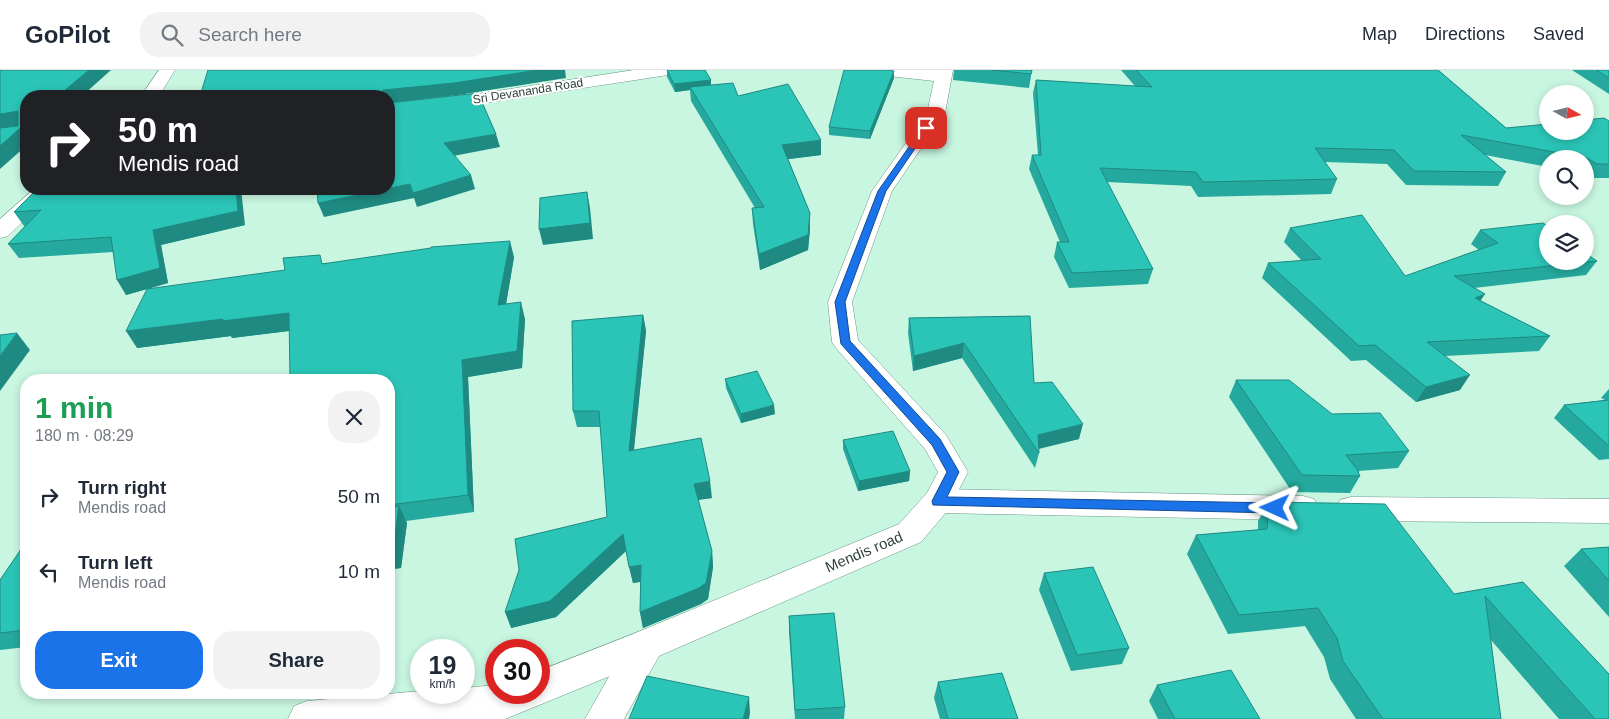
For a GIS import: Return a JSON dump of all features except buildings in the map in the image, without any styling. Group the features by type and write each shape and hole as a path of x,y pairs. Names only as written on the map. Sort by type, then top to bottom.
{"street":[{"path":"154,90 167,70"},
{"name":"Sri Devananda Road","path":"395,108 458,102 668,70"},
{"path":"880,70 944,73"},
{"name":"Mendis road","path":"550,684 910,533 938,501 953,472 936,442 845,342 840,302 882,191 936,113 944,73"},
{"path":"0,230 39,195"},
{"path":"938,501 1355,509 1609,511"},
{"path":"604,719 646,645"},
{"path":"306,719 485,704"}],"route":[{"path":"926,128 882,191 840,302 845,342 936,442 953,472 938,501 1275,508"}]}
